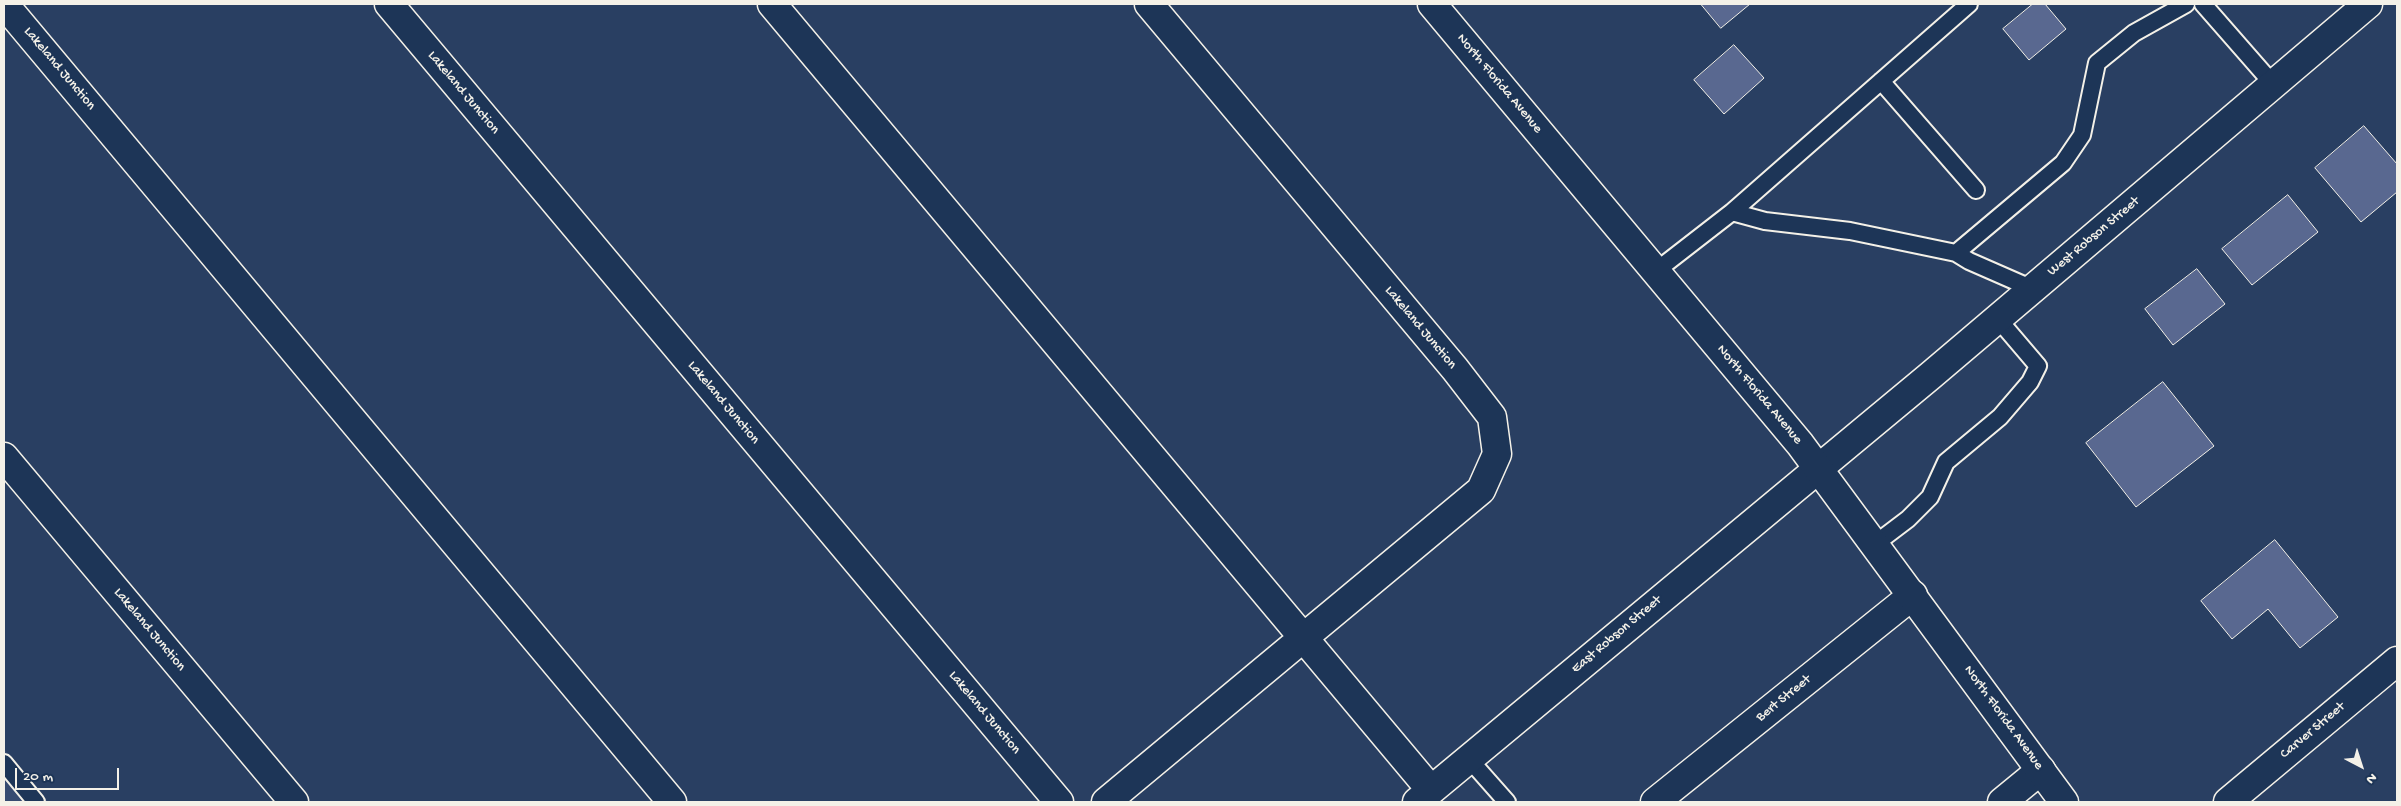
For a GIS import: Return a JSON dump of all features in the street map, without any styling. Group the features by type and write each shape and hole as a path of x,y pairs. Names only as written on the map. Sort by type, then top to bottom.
{"street":[{"name":"Lakeland Junction","path":"4,4 672,802"},
{"name":"Lakeland Junction","path":"389,4 1059,802"},
{"path":"772,4 1302,638 1424,796"},
{"name":"Lakeland Junction","path":"1106,802 1481,490 1497,454 1492,417 1455,369 1149,4"},
{"name":"North Florida Avenue","path":"1432,4 1818,468 2064,802"},
{"name":"West Robson Street","path":"1818,468 1998,319 2368,4"},
{"name":"Lakeland Junction","path":"4,457 294,802"},
{"name":"East Robson Street","path":"1424,796 1818,468"},
{"name":"Bert Street","path":"1655,802 1913,595"},
{"name":"Carver Street","path":"2228,802 2397,661"},
{"path":"2002,802 2040,770"}],"lane":[{"path":"1656,271 1732,212 1969,4"},
{"path":"1956,253 2063,163 2082,135 2097,62 2134,33 2186,4"},
{"path":"2203,4 2273,84"},
{"path":"1881,81 1976,190"},
{"path":"1732,212 1765,221 1850,231 1956,253 1969,261 2033,288"},
{"path":"1875,544 1908,519 1930,497 1946,462 2000,417 2030,382 2038,366 1998,319"},
{"path":"1469,759 1507,802"},
{"path":"4,763 36,802"}],"shaded area":[{"path":"4,749 48,802 4,802"}],"building":[{"path":"1701,4 1750,4 1721,28"},
{"path":"2033,4 2045,4 2066,29 2029,60 2003,29"},
{"path":"1734,45 1764,78 1724,114 1694,80"},
{"path":"2364,126 2397,164 2397,192 2361,222 2315,168"},
{"path":"2288,195 2318,232 2252,285 2222,249"},
{"path":"2197,269 2225,304 2173,345 2145,309"},
{"path":"2163,382 2214,446 2136,507 2086,443"},
{"path":"2275,540 2338,617 2300,648 2268,609 2232,639 2201,601"}]}
